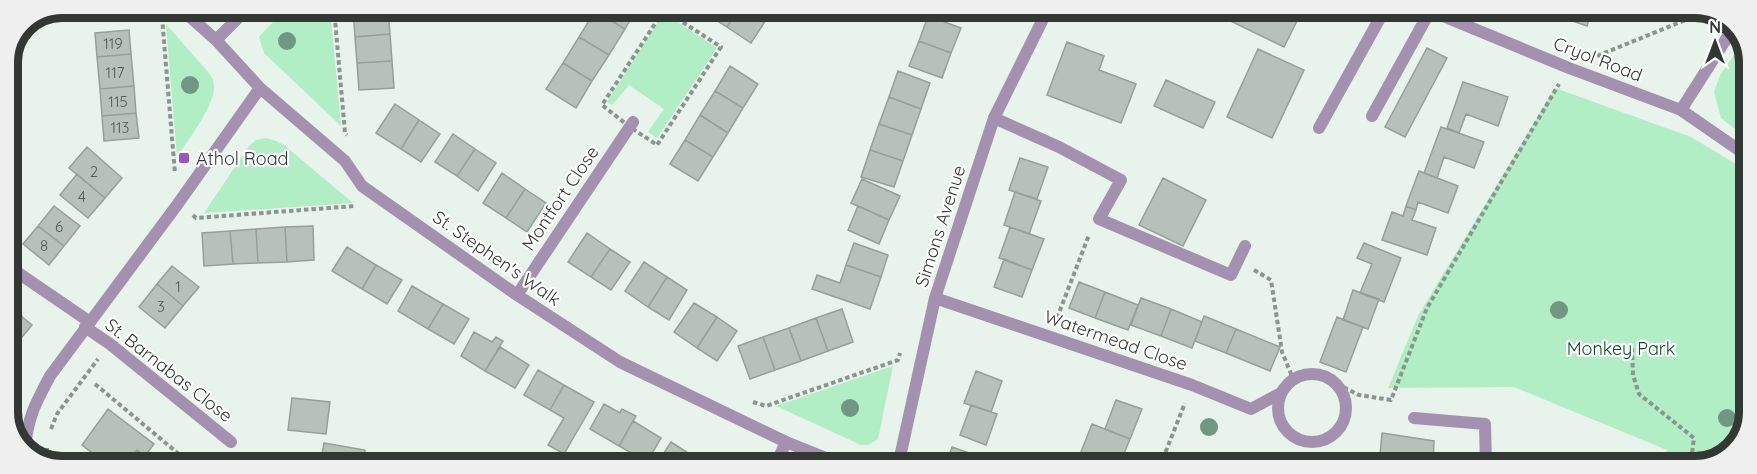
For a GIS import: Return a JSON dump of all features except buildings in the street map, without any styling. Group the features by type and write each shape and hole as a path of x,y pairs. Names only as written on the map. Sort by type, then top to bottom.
{"street":[{"name":"St. Stephen's Walk","path":"191,18 216,40 260,88 345,161 362,186 517,295 620,362 742,422 821,456"},
{"path":"216,40 238,18"},
{"name":"Simons Avenue","path":"900,456 935,298 994,118 1044,18"},
{"path":"1319,128 1380,18"},
{"path":"1372,116 1424,18"},
{"name":"Cryol Road","path":"1447,18 1569,68 1681,110 1739,150"},
{"path":"1681,110 1730,35"},
{"path":"26,437 27,427 36,401 50,376 177,205 260,88"},
{"path":"994,118 1059,147 1121,180 1099,219 1231,275 1245,246"},
{"name":"Montfort Close","path":"517,295 632,124"},
{"name":"St. Barnabas Close","path":"18,273 88,324 231,442"},
{"name":"Watermead Close","path":"935,298 1192,385 1251,409 1281,393"},
{"path":"1307,374 1318,374 1328,377 1337,384 1347,403 1342,425 1335,434 1325,440 1313,442 1292,435 1283,426 1278,404 1281,393 1293,380 1307,374"},
{"path":"1414,418 1485,424 1486,456"},
{"path":"779,456 786,442"}],"path":[{"path":"162,18 177,205 196,218 358,206 362,186"},
{"path":"335,18 345,133 355,146 345,161"},
{"path":"659,18 602,105 632,124 657,145 721,47 676,18"},
{"path":"1337,384 1359,395 1391,400 1427,308 1569,68 1691,18"},
{"path":"1050,337 1093,227 1099,219"},
{"path":"1238,261 1271,280 1282,352 1293,380"},
{"path":"47,454 47,439 57,414 110,344"},
{"path":"1632,348 1633,375 1639,394 1694,438 1691,456"},
{"path":"742,422 751,401 766,406 898,360 901,349"},
{"path":"95,384 181,456"},
{"path":"1164,456 1192,385"}],"green space":[{"path":"277,18 331,18 341,126 264,53 259,37"},
{"path":"661,18 672,18 717,48 657,138 648,132 664,109 629,85 612,105 607,102"},
{"path":"166,24 208,72 214,83 211,102 206,112 177,157"},
{"path":"1737,50 1739,132 1721,118 1714,92 1720,75"},
{"name":"Monkey Park","path":"1555,88 1691,137 1739,166 1738,424 1732,437 1722,447 1709,454 1665,456 1667,450 1514,387 1388,388 1418,316"},
{"path":"266,138 284,145 353,203 204,213 249,146 256,140"},
{"path":"893,366 878,439 868,445 861,445 776,406"}],"place":[{"name":"Athol Road","path":"184,158"}]}
